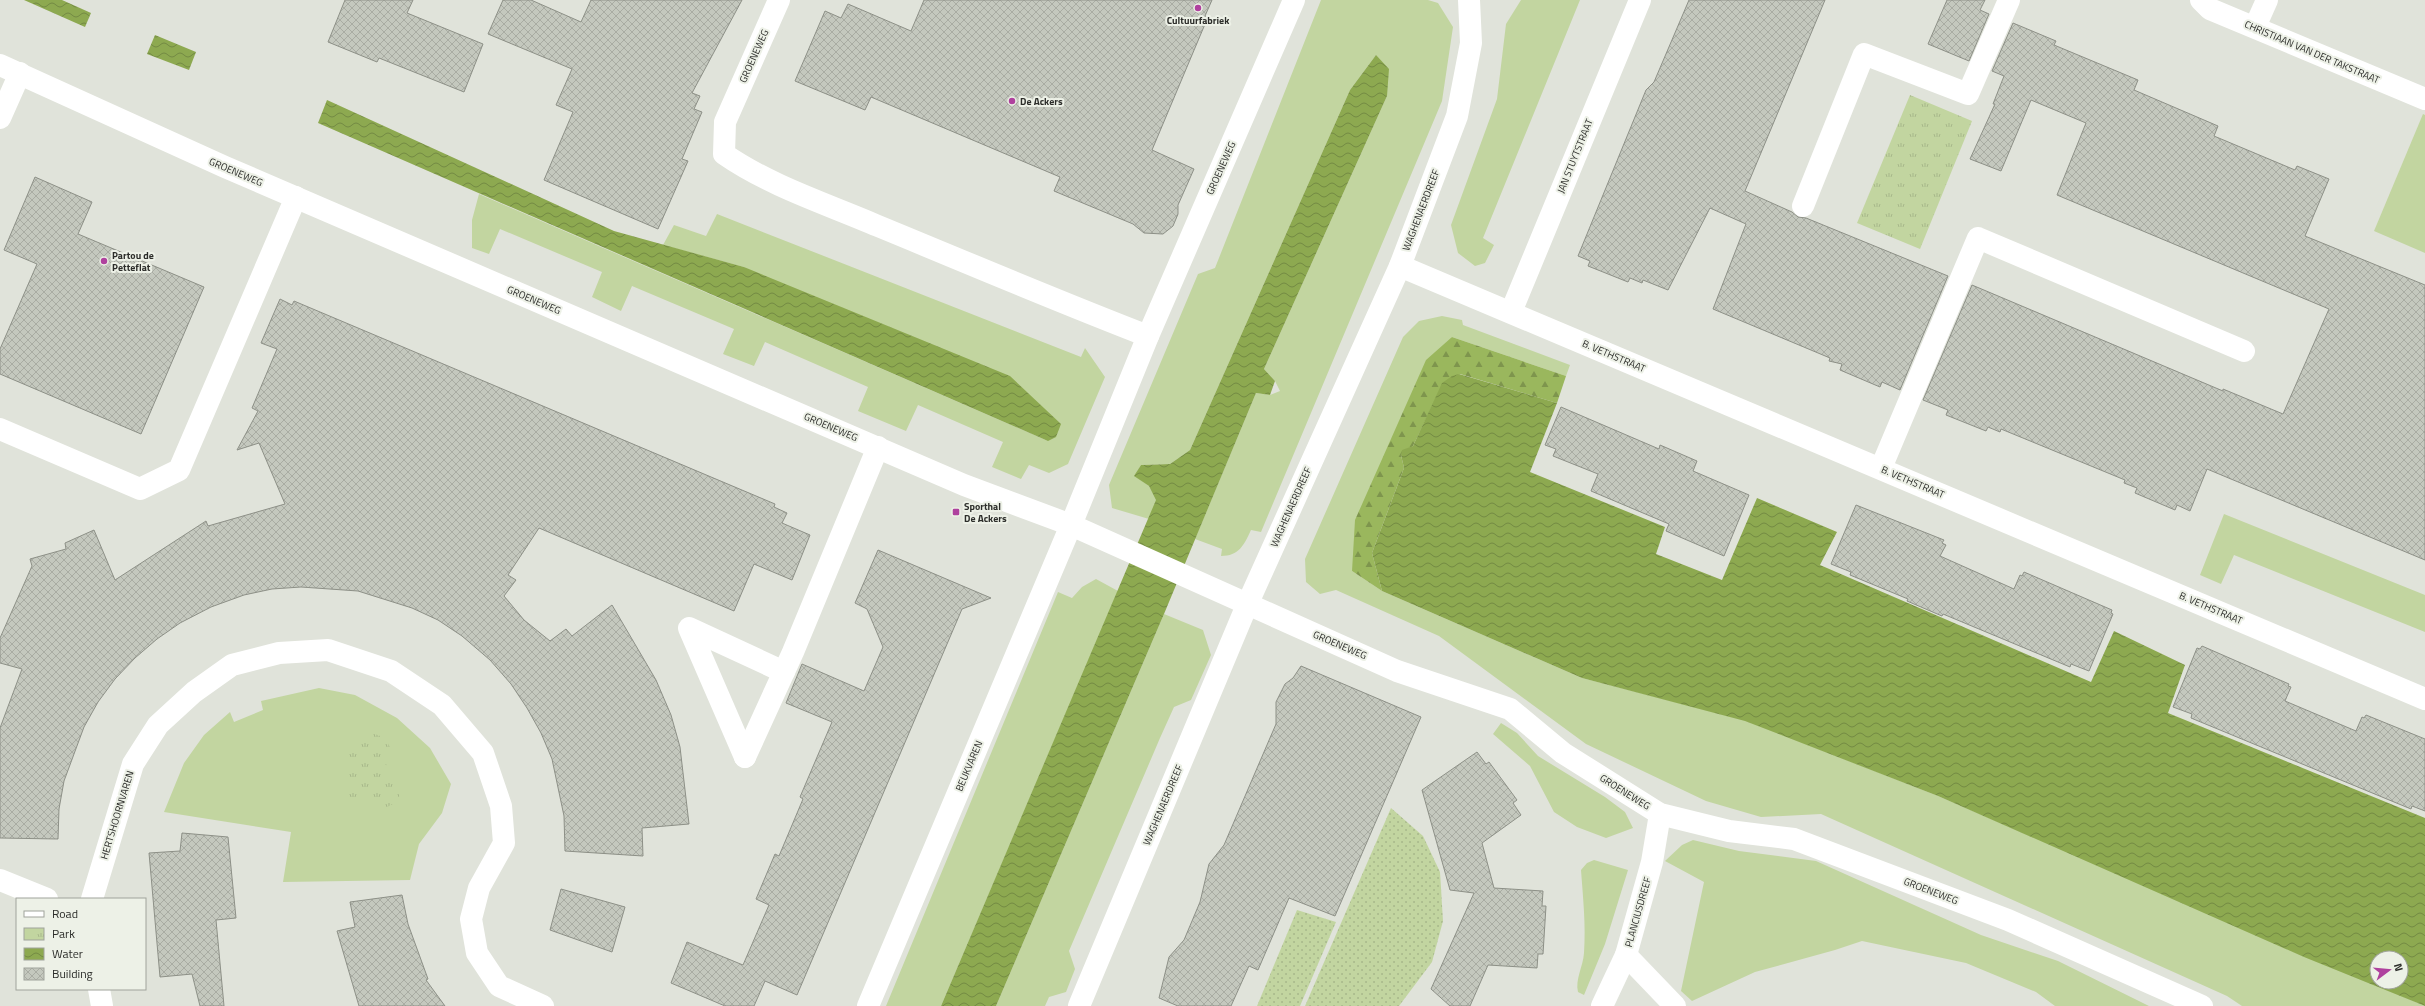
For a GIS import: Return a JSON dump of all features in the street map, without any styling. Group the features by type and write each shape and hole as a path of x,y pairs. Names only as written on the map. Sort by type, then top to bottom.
{"street":[{"name":"GROENEWEG","path":"778,0 725,122 724,154 738,164 786,187 1051,298 1148,336"},
{"name":"GROENEWEG","path":"1071,526 1148,336 1294,0"},
{"name":"WAGHENAERDREEF","path":"1079,1006 1247,605 1400,266 1457,116 1471,43 1469,0"},
{"name":"JAN STUYTSTRAAT","path":"1511,312 1640,0"},
{"path":"1803,206 1864,54 1968,94 2009,0"},
{"name":"CHRISTIAAN VAN DER TAKSTRAAT","path":"2201,0 2210,8 2255,28 2425,99"},
{"path":"2255,28 2267,0"},
{"name":"GROENEWEG","path":"0,65 190,152 964,485 1071,526 1397,671 1510,709 1563,753 1660,814 1729,831 1794,839 2008,920 2202,1006"},
{"path":"0,118 20,73"},
{"path":"0,429 140,489 179,470 296,197"},
{"path":"1881,468 1978,238 2244,351"},
{"name":"B. VETHSTRAAT","path":"1400,266 2425,699"},
{"path":"784,672 689,628 745,758 784,672 878,447"},
{"name":"BEUKVAREN","path":"868,1006 1071,526"},
{"name":"HERTSHOORNVAREN","path":"92,898 133,764 158,725 194,692 232,665 279,653 328,650 397,676 442,706 483,753 501,806 504,843 479,888 471,919 477,953 499,986 543,1006"},
{"name":"PLANCIUSDREEF","path":"1602,1006 1626,955 1652,862 1660,814"},
{"path":"0,880 45,898"},
{"path":"1626,955 1675,1006"},
{"path":"99,990 102,1006"}],"green space":[{"path":"1321,0 1428,0 1438,3 1453,27 1442,101 1261,532 1251,530 1243,545 1237,552 1221,556 1222,549 1195,539 1256,393 1270,395 1280,391 1275,381 1264,369 1387,96 1376,55 1350,90 1190,450 1170,464 1141,465 1135,476 1149,486 1157,500 1149,519 1112,508 1109,485 1198,274 1215,268"},
{"path":"1521,0 1580,0 1483,238 1494,245 1485,263 1475,266 1458,253 1451,225 1497,99 1506,24"},
{"path":"1910,95 1972,121 1920,249 1857,223"},
{"path":"2423,114 2425,115 2425,253 2374,231"},
{"path":"479,194 1048,441 744,267 663,245 674,225 706,236 717,214 1081,357 1085,348 1105,377 1068,464 1049,473 1029,465 1021,479 992,467 1003,442 918,405 906,431 858,411 868,387 765,342 754,366 723,354 734,329 632,286 621,311 592,297 602,272 500,229 489,254 472,248 472,220"},
{"path":"1442,316 1462,320 1463,325 1570,365 1566,376 1452,337 1352,571 1382,591 1582,678 1745,720 1938,796 2369,982 2369,990 2388,990 2425,1006 2242,1006 2227,996 1821,814 1761,817 1706,801 1586,744 1439,636 1336,590 1320,594 1306,582 1305,559 1403,337 1419,321"},
{"path":"1452,337 1566,376 1557,403 1460,374 1443,383 1413,446 1401,455 1404,468 1372,553 1382,591 1352,571 1355,520 1426,360"},
{"path":"2224,514 2425,595 2425,632 2234,555 2221,584 2200,575"},
{"path":"1096,579 1118,591 941,1006 886,1006 1058,592 1072,598 1082,587"},
{"path":"1164,614 1203,630 1211,655 1191,700 1174,707 1160,738 1069,951 1075,969 1066,992 1049,997 1045,1006 996,1006"},
{"path":"319,688 355,695 397,718 430,748 451,784 442,813 419,844 410,880 283,882 291,832 164,812 184,763 204,735 230,712 234,722 263,710 261,701"},
{"path":"1501,723 1517,733 1538,756 1605,797 1625,812 1633,828 1606,838 1577,827 1554,812 1530,766 1493,734"},
{"path":"364,734 375,734 385,738 391,749 385,769 398,785 400,795 395,803 387,807 378,805 363,795 350,799 347,791 347,762 345,749"},
{"path":"1391,808 1423,836 1440,872 1443,921 1432,962 1399,1006 1305,1006"},
{"path":"1693,840 1739,851 1816,861 1981,935 2058,961 2149,1006 2055,1006 2036,992 1966,963 1862,941 1755,972 1692,1001 1681,991 1704,882 1665,861 1682,845"},
{"path":"1594,860 1628,870 1605,944 1584,995 1578,992 1577,987 1585,943 1581,870 1587,863"},
{"path":"1297,910 1336,922 1300,1006 1257,1006"}],"water":[{"path":"24,0 62,0 91,13 85,27"},
{"path":"155,35 196,52 189,70 147,54"},
{"path":"1376,55 1389,69 1387,96 1264,369 1275,381 1270,395 1256,393 1164,614 996,1006 941,1006 1156,500 1149,486 1134,476 1141,465 1170,464 1190,450 1350,90"},
{"path":"327,100 614,231 744,267 1010,376 1061,424 1056,437 1048,441 318,123"},
{"path":"1459,374 1557,403 1530,472 1665,527 1656,554 1722,580 1757,498 1837,532 1820,565 2091,682 2114,631 2185,665 2168,713 2425,818 2425,1006 2385,990 2409,990 2409,950 2369,950 2369,983 2304,957 1938,796 1745,721 1582,678 1382,591 1372,553 1404,468 1401,455 1402,450 1413,446 1442,383 1452,376"}],"building":[{"path":"345,0 413,0 407,13 483,44 464,92 379,58 377,62 328,42"},
{"path":"503,0 531,0 581,22 591,0 742,0 692,93 700,96 694,109 702,112 682,159 688,161 658,229 544,180 573,112 556,105 572,69 488,34"},
{"path":"924,0 1212,0 1205,16 1208,17 1152,150 1194,169 1178,205 1178,214 1173,226 1163,234 1144,233 1133,224 1054,191 1060,177 871,97 865,110 795,81 825,11 841,18 848,4 911,31"},
{"path":"1689,0 1825,0 1745,191 1792,212 1798,217 1806,218 1948,276 1900,390 1882,382 1880,387 1840,370 1842,364 1829,361 1830,358 1713,309 1746,224 1710,208 1668,290 1643,280 1642,283 1630,278 1628,282 1588,266 1590,261 1578,256 1646,90 1654,82"},
{"path":"1947,0 1985,0 1980,10 1989,14 1969,61 1928,44"},
{"path":"2013,23 2056,41 2054,45 2138,80 2134,90 2218,126 2214,136 2295,170 2297,166 2329,179 2305,236 2425,285 2425,560 2207,469 2190,511 2177,505 2175,510 2135,493 2137,488 2124,483 2125,480 2001,429 2000,432 1988,427 1986,431 1946,415 1948,410 1923,400 1972,285 2223,391 2223,389 2283,414 2329,309 2057,195 2086,123 2031,100 2001,171 1970,159 1995,104 1993,104 2004,76 1992,71"},
{"path":"35,177 92,202 78,234 204,287 141,434 0,374 0,349 37,264 4,250"},
{"path":"280,299 292,305 294,301 775,504 774,507 787,513 782,523 810,535 792,580 754,564 734,611 539,528 508,575 516,580 504,596 524,620 550,641 566,629 572,636 612,605 656,680 671,715 680,747 689,824 642,828 643,856 565,851 564,816 552,759 541,733 527,708 511,684 490,660 462,636 438,620 412,608 358,591 301,587 272,589 244,595 211,607 180,623 157,639 135,658 115,679 98,702 84,727 64,781 59,809 58,839 0,838 0,728 22,669 0,663 0,638 32,566 30,559 66,549 65,543 94,530 115,580 206,521 208,526 285,504 259,443 237,450 258,411 252,408 277,349 261,343"},
{"path":"1561,407 1659,449 1660,445 1697,461 1693,471 1749,495 1724,556 1666,531 1669,524 1591,491 1598,474 1553,456 1556,449 1545,445"},
{"path":"1856,505 1944,540 1942,543 1946,545 1940,556 2014,589 2020,575 2022,576 2024,572 2112,610 2111,613 2113,614 2089,671 2071,664 2070,667 1943,614 1942,616 1907,601 1908,599 1850,575 1851,572 1831,564"},
{"path":"878,550 991,598 962,609 797,995 765,981 754,1006 725,1006 671,983 687,942 743,965 769,905 756,899 775,854 779,856 803,799 800,797 832,722 786,703 802,664 864,691 883,647 867,609 855,603"},
{"path":"2202,646 2289,684 2288,686 2291,687 2285,701 2356,731 2362,717 2364,718 2366,715 2425,739 2425,811 2412,806 2411,809 2191,718 2192,714 2173,707 2197,648 2200,649"},
{"path":"1301,666 1421,717 1335,916 1289,898 1258,970 1249,966 1231,1006 1178,1006 1159,998 1169,957 1184,940 1200,902 1209,864 1224,845 1276,724 1276,702 1285,684 1293,678"},
{"path":"1477,752 1486,764 1489,762 1517,800 1513,803 1521,815 1482,843 1494,888 1543,891 1542,906 1546,906 1543,954 1538,954 1537,968 1488,965 1470,1006 1450,1006 1431,989 1474,893 1450,890 1422,790"},
{"path":"182,833 228,837 236,918 216,920 224,1006 200,1006 192,974 160,977 149,853 180,851"},
{"path":"561,889 625,907 612,952 550,930"},
{"path":"402,895 408,924 428,979 426,980 445,1006 359,1006 337,931 355,927 350,902"}],"place":[{"name":"Cultuurfabriek","path":"1198,8"},
{"name":"De Ackers","path":"1012,101"},
{"name":"Partou de Petteflat","path":"104,261"},
{"name":"Sporthal De Ackers","path":"956,512"}]}
